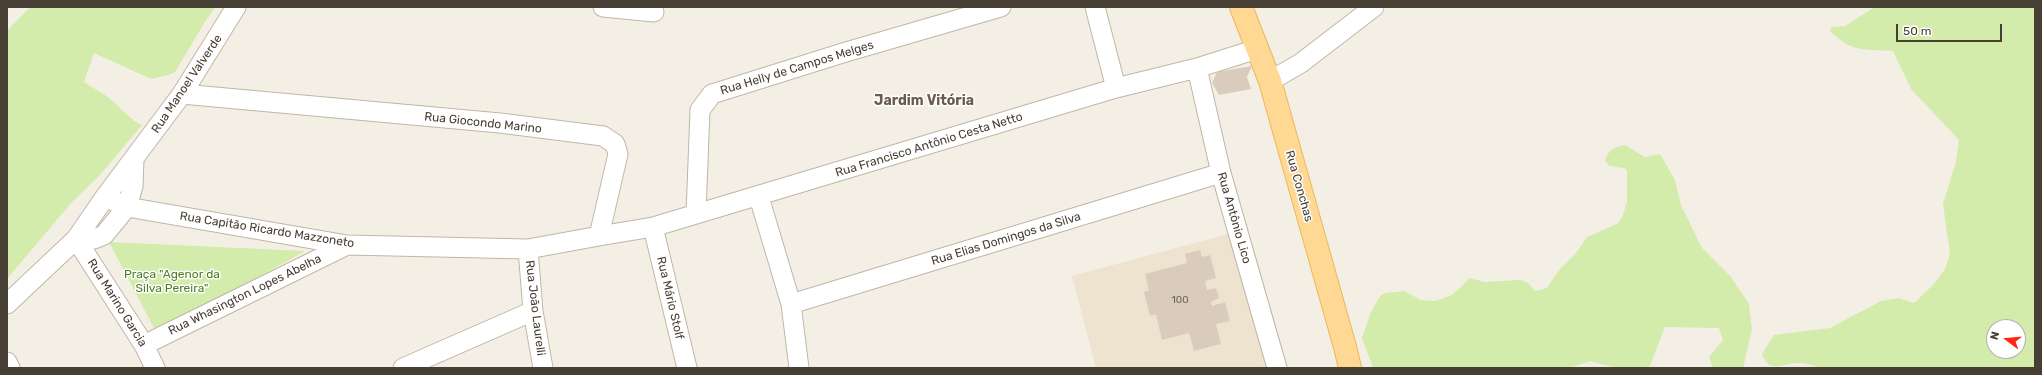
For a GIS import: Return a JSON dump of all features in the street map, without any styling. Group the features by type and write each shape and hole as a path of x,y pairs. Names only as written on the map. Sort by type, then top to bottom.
{"main road":[{"name":"Rua Conchas","path":"1241,7 1270,81 1350,368"}],"street":[{"name":"Rua Manoel Valverde","path":"7,304 76,239 105,197 182,94 236,7"},
{"path":"603,7 654,12"},
{"name":"Rua Helly de Campos Melges","path":"696,214 700,110 712,94 846,52 1001,7"},
{"path":"1095,7 1116,88"},
{"path":"1270,81 1301,63 1374,7"},
{"name":"Rua Francisco Antônio Cesta Netto","path":"600,236 653,227 759,197 1116,88 1197,68 1257,49"},
{"name":"Rua Antônio Lico","path":"1197,68 1222,173 1276,368"},
{"name":"Rua Giocondo Marino","path":"182,94 500,123 603,136 615,144 618,154 600,236"},
{"path":"76,239 94,239 104,235 127,207 133,186 134,159"},
{"name":"Rua Elias Domingos da Silva","path":"791,304 1222,173"},
{"name":"Rua Capitão Ricardo Mazzoneto","path":"105,197 127,207 347,245 528,249"},
{"path":"759,197 791,304 799,368"},
{"name":"Rua Mário Stolf","path":"653,227 687,368"},
{"path":"528,249 600,236"},
{"name":"Rua Marino Garcia","path":"76,239 144,345 155,368"},
{"name":"Rua Whasington Lopes Abelha","path":"144,345 347,245"},
{"name":"Rua João Laurelli","path":"528,249 533,311 543,368"},
{"path":"403,368 533,311"},
{"path":"7,362 10,368"}],"shaded area":[{"path":"1232,233 1266,368 1096,368 1072,276"}],"green space":[{"path":"30,7 216,7 206,20 175,72 169,75 151,79 94,53 84,82 108,97 134,121 142,125 99,176 72,202 7,279 7,31"},
{"path":"1875,7 2035,7 2035,368 1822,368 1798,363 1773,366 1765,360 1762,354 1774,335 1830,328 1881,301 1899,298 1914,303 1933,285 1945,269 1950,254 1943,204 1956,162 1959,140 1911,89 1893,51 1867,50 1852,46 1845,43 1830,31 1831,27 1845,26"},
{"path":"1625,145 1645,157 1660,154 1675,180 1681,205 1702,248 1731,277 1749,304 1752,329 1743,368 1713,368 1709,357 1723,340 1719,328 1665,327 1649,368 1616,368 1590,361 1570,368 1373,368 1362,338 1371,312 1380,296 1385,293 1404,291 1421,300 1435,301 1452,295 1470,278 1484,282 1520,280 1528,283 1535,291 1547,288 1559,270 1576,253 1587,237 1617,224 1622,218 1627,202 1627,171 1624,168 1609,166 1605,160 1612,150"},
{"name":"Praça \"Agenor da Silva Pereira\"","path":"109,242 305,251 157,334"}],"building":[{"path":"1252,66 1247,77 1251,89 1219,95 1212,83 1217,72"},
{"path":"1200,250 1202,257 1210,255 1216,278 1205,281 1207,290 1216,288 1219,298 1211,302 1212,306 1225,302 1230,321 1216,324 1221,344 1194,351 1189,333 1162,340 1156,314 1150,316 1144,292 1149,290 1145,274 1187,263 1185,254"}],"district":[{"name":"Jardim Vitória","path":"924,101"}]}
